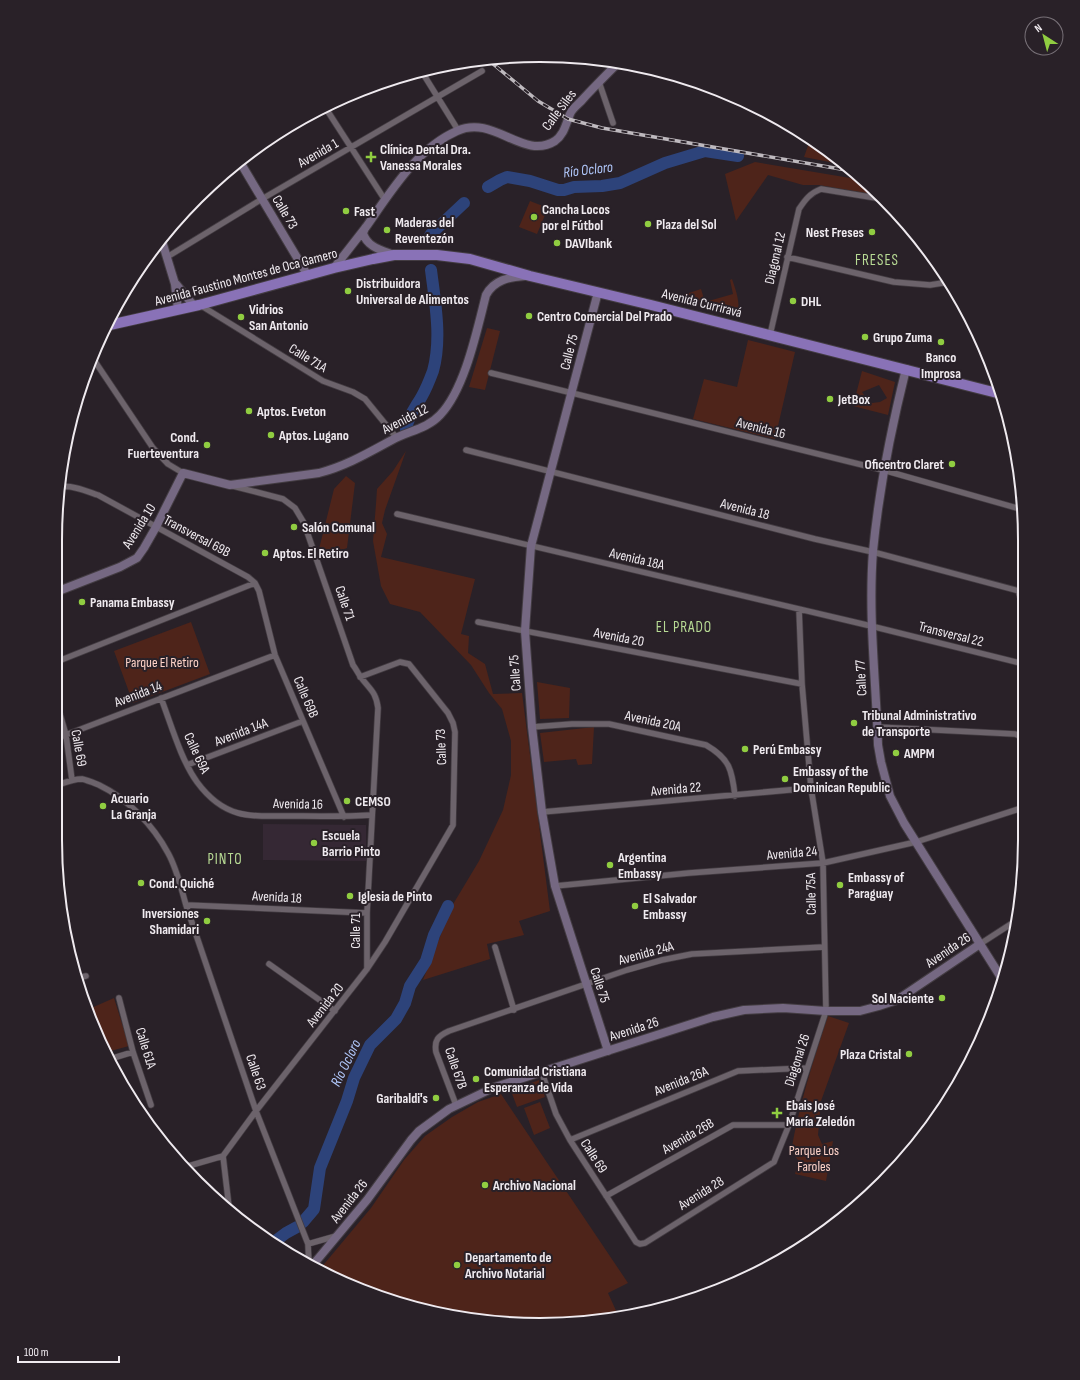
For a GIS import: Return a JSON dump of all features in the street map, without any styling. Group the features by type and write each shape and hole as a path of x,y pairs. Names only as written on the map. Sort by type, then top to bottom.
{"highway":[{"name":"Avenida Faustino Montes de Oca Gamero","path":"114,324 197,306 334,268 394,255"},
{"name":"Avenida Curriravá","path":"394,255 437,255 465,258 530,276 995,392"}],"street":[{"name":"Calle Siles","path":"334,268 420,156 436,143 458,130 474,127 492,129 528,146 537,147 547,145 561,134 572,112 613,68"},
{"name":"Avenida 1","path":"167,257 262,199 482,71"},
{"path":"424,76 458,130"},
{"path":"599,82 613,123"},
{"path":"328,112 385,200"},
{"name":"Calle 73","path":"243,166 308,276"},
{"name":"Diagonal 12","path":"770,335 787,257 800,209 806,199 821,188 873,197"},
{"path":"366,227 363,233 368,243 394,255"},
{"path":"164,246 175,284 178,310"},
{"path":"787,257 894,282 930,285 943,283"},
{"name":"Avenida 12","path":"230,485 275,480 332,469 355,460 396,437 422,428 428,424 440,415 453,398 461,383 486,296 490,288 500,281 530,276"},
{"path":"175,284 197,306"},
{"name":"Calle 75","path":"598,292 531,546 525,631 532,727 542,812 555,886 585,984 608,1051"},
{"name":"Calle 71A","path":"197,306 323,381 353,392 365,399 396,437"},
{"name":"Calle 71","path":"96,363 153,448 168,464 183,473 283,499 295,508 304,523 348,652 360,677 374,692 377,699 378,708 367,913 368,969"},
{"name":"Calle 77","path":"906,369 883,470 873,552 871,626 878,745 890,796 916,842 999,974"},
{"name":"Avenida 16","path":"491,373 883,470 1017,508"},
{"name":"Avenida 18","path":"466,450 808,537 873,552 1018,591"},
{"name":"Avenida 10","path":"62,590 138,558 156,527 183,473"},
{"name":"Transversal 69B","path":"65,486 82,489 98,495 248,577 255,583"},
{"name":"Avenida 18A","path":"397,514 871,626"},
{"path":"62,660 255,583"},
{"name":"Calle 69B","path":"255,583 259,591 275,655 344,817"},
{"name":"Calle 75A","path":"799,610 802,684 811,788 823,863 826,1011"},
{"name":"Avenida 20","path":"478,622 802,684"},
{"name":"Transversal 22","path":"871,626 1018,663"},
{"name":"Avenida 14","path":"62,736 275,655"},
{"name":"Calle 73","path":"360,677 404,662 412,668 448,713 454,723 455,732 453,825"},
{"name":"Calle 69A","path":"161,698 187,765 207,795 217,804 225,808"},
{"name":"Calle 69","path":"62,721 66,735 72,780"},
{"name":"Avenida 14A","path":"187,765 303,721"},
{"name":"Avenida 20A","path":"532,727 572,724 609,724 706,745 718,752 730,767 735,796"},
{"path":"877,727 1018,735"},
{"name":"Calle 63","path":"72,780 83,779 112,791 128,803 140,815 169,853 177,872 186,905 256,1111 308,1244 309,1258"},
{"path":"62,784 72,780"},
{"name":"Avenida 22","path":"542,812 735,796 811,788"},
{"name":"Avenida 16","path":"225,808 239,814 259,815 344,817 372,815"},
{"name":"Avenida 24","path":"555,886 688,873 823,863 916,842 1018,810"},
{"name":"Avenida 20","path":"223,1156 256,1111 368,969 453,825"},
{"name":"Avenida 18","path":"186,905 367,913"},
{"name":"Avenida 26","path":"316,1262 367,1200 411,1140 436,1118 456,1105 495,1087 713,1017 744,1010 783,1008 826,1011 860,1011 898,1000 1010,924"},
{"path":"494,947 514,1010"},
{"name":"Avenida 24A","path":"437,1039 449,1031 514,1010 627,970 662,960 692,954 824,948"},
{"path":"269,964 335,1011"},
{"path":"82,977 86,976"},
{"name":"Calle 61A","path":"119,998 133,1052 151,1105"},
{"name":"Diagonal 26","path":"774,1162 789,1125 826,1011"},
{"name":"Calle 67B","path":"437,1039 435,1045 436,1052 456,1105"},
{"path":"115,1058 133,1052"},
{"name":"Avenida 26A","path":"570,1140 738,1071 807,1068"},
{"name":"Calle 69","path":"542,1072 556,1114 570,1140 636,1242 640,1244"},
{"name":"Avenida 26B","path":"606,1196 733,1124 789,1125"},
{"path":"191,1165 223,1156 228,1202"},
{"name":"Avenida 28","path":"640,1244 645,1243 774,1162"},
{"path":"308,1244 338,1236"}],"shaded area":[{"name":"Escuela Barrio Pinto","path":"263,824 366,825 366,861 263,860"}],"green space":[{"path":"808,145 833,163 804,157"},
{"path":"755,162 852,178 869,194 819,185 803,185 768,175 736,221 725,174"},
{"name":"Cancha Locos por el Fútbol","path":"530,201 548,208 537,234 519,227"},
{"path":"732,279 738,302 737,315 674,298 701,289 705,302 733,294 730,280"},
{"path":"487,328 500,331 485,390 469,387"},
{"path":"748,340 795,352 775,439 693,419 704,379 737,387"},
{"path":"862,371 895,382 888,415 853,406","holes":["879,385 887,398 880,402 872,403 862,392"]},
{"path":"406,451 385,510 382,523 387,534 381,557 475,579 461,634 469,636 468,653 485,664 493,694 522,693 550,911 519,921 524,935 487,944 490,959 423,980 452,906 479,861 503,810 511,775 511,741 502,709 489,693 471,665 420,612 390,604 381,586 373,541 377,489 393,471"},
{"path":"346,476 355,483 347,548 321,558 318,553 334,489"},
{"name":"Parque El Retiro","path":"191,622 210,674 133,703 114,651"},
{"path":"537,682 570,688 569,718 540,719"},
{"path":"594,727 592,764 578,765 576,759 544,762 540,733"},
{"path":"114,998 129,1046 111,1051 92,1008"},
{"name":"Parque Los Faroles","path":"828,1016 849,1023 821,1101 818,1135 822,1144 833,1141 826,1181 795,1174 799,1161 791,1152 802,1100"},
{"path":"539,1080 545,1097 517,1107 511,1091"},
{"path":"501,1094 628,1283 608,1293 616,1312 571,1317 540,1318 478,1314 416,1302 386,1293 357,1282 323,1266 371,1208 404,1160 425,1136 452,1117 478,1102"},
{"path":"540,1102 550,1128 534,1135 524,1108"}],"waterway":[{"name":"Río Ocloro","path":"488,187 507,177 530,181 558,190 574,187 602,186 620,183 665,163 705,151 738,156"},
{"name":"Río Ocloro","path":"429,238 431,234 464,203"},
{"name":"Río Ocloro","path":"406,429 410,416 428,384 436,359 437,320 431,270"},
{"name":"Río Ocloro","path":"303,1222 314,1209 320,1168 347,1101 354,1078 370,1045 396,1019 405,1003 410,986 426,961 434,935 448,906"},
{"name":"Río Ocloro","path":"278,1239 297,1227"}],"railway":[{"path":"494,64 538,101 568,119 602,128 841,169"}],"place":[{"name":"Clínica Dental Dra. Vanessa Morales","path":"371,157"},
{"name":"Fast","path":"346,211"},
{"name":"Cancha Locos por el Fútbol","path":"534,217"},
{"name":"Plaza del Sol","path":"648,224"},
{"name":"Maderas del Reventezón","path":"387,230"},
{"name":"Nest Freses","path":"872,232"},
{"name":"DAVIbank","path":"557,243"},
{"name":"Distribuidora Universal de Alimentos","path":"348,291"},
{"name":"DHL","path":"793,301"},
{"name":"Centro Comercial Del Prado","path":"529,316"},
{"name":"Vidrios San Antonio","path":"241,317"},
{"name":"Grupo Zuma","path":"865,337"},
{"name":"Banco Improsa","path":"941,342"},
{"name":"JetBox","path":"830,399"},
{"name":"Aptos. Eveton","path":"249,411"},
{"name":"Aptos. Lugano","path":"271,435"},
{"name":"Cond. Fuerteventura","path":"207,445"},
{"name":"Oficentro Claret","path":"952,464"},
{"name":"Salón Comunal","path":"294,527"},
{"name":"Aptos. El Retiro","path":"265,553"},
{"name":"Panama Embassy","path":"82,602"},
{"name":"Tribunal Administrativo de Transporte","path":"854,723"},
{"name":"Perú Embassy","path":"745,749"},
{"name":"AMPM","path":"896,753"},
{"name":"Embassy of the Dominican Republic","path":"785,779"},
{"name":"CEMSO","path":"347,801"},
{"name":"Acuario La Granja","path":"103,806"},
{"name":"Escuela Barrio Pinto","path":"314,843"},
{"name":"Argentina Embassy","path":"610,865"},
{"name":"Cond. Quiché","path":"141,883"},
{"name":"Embassy of Paraguay","path":"840,885"},
{"name":"Iglesia de Pinto","path":"350,896"},
{"name":"El Salvador Embassy","path":"635,906"},
{"name":"Inversiones Shamidari","path":"207,921"},
{"name":"Sol Naciente","path":"942,998"},
{"name":"Plaza Cristal","path":"909,1054"},
{"name":"Comunidad Cristiana Esperanza de Vida","path":"476,1079"},
{"name":"Garibaldi's","path":"436,1098"},
{"name":"Ebais José María Zeledón","path":"777,1113"},
{"name":"Archivo Nacional","path":"485,1185"},
{"name":"Departamento de Archivo Notarial","path":"457,1265"}],"district":[{"name":"FRESES","path":"877,260"},
{"name":"EL PRADO","path":"684,627"},
{"name":"PINTO","path":"225,859"}]}
